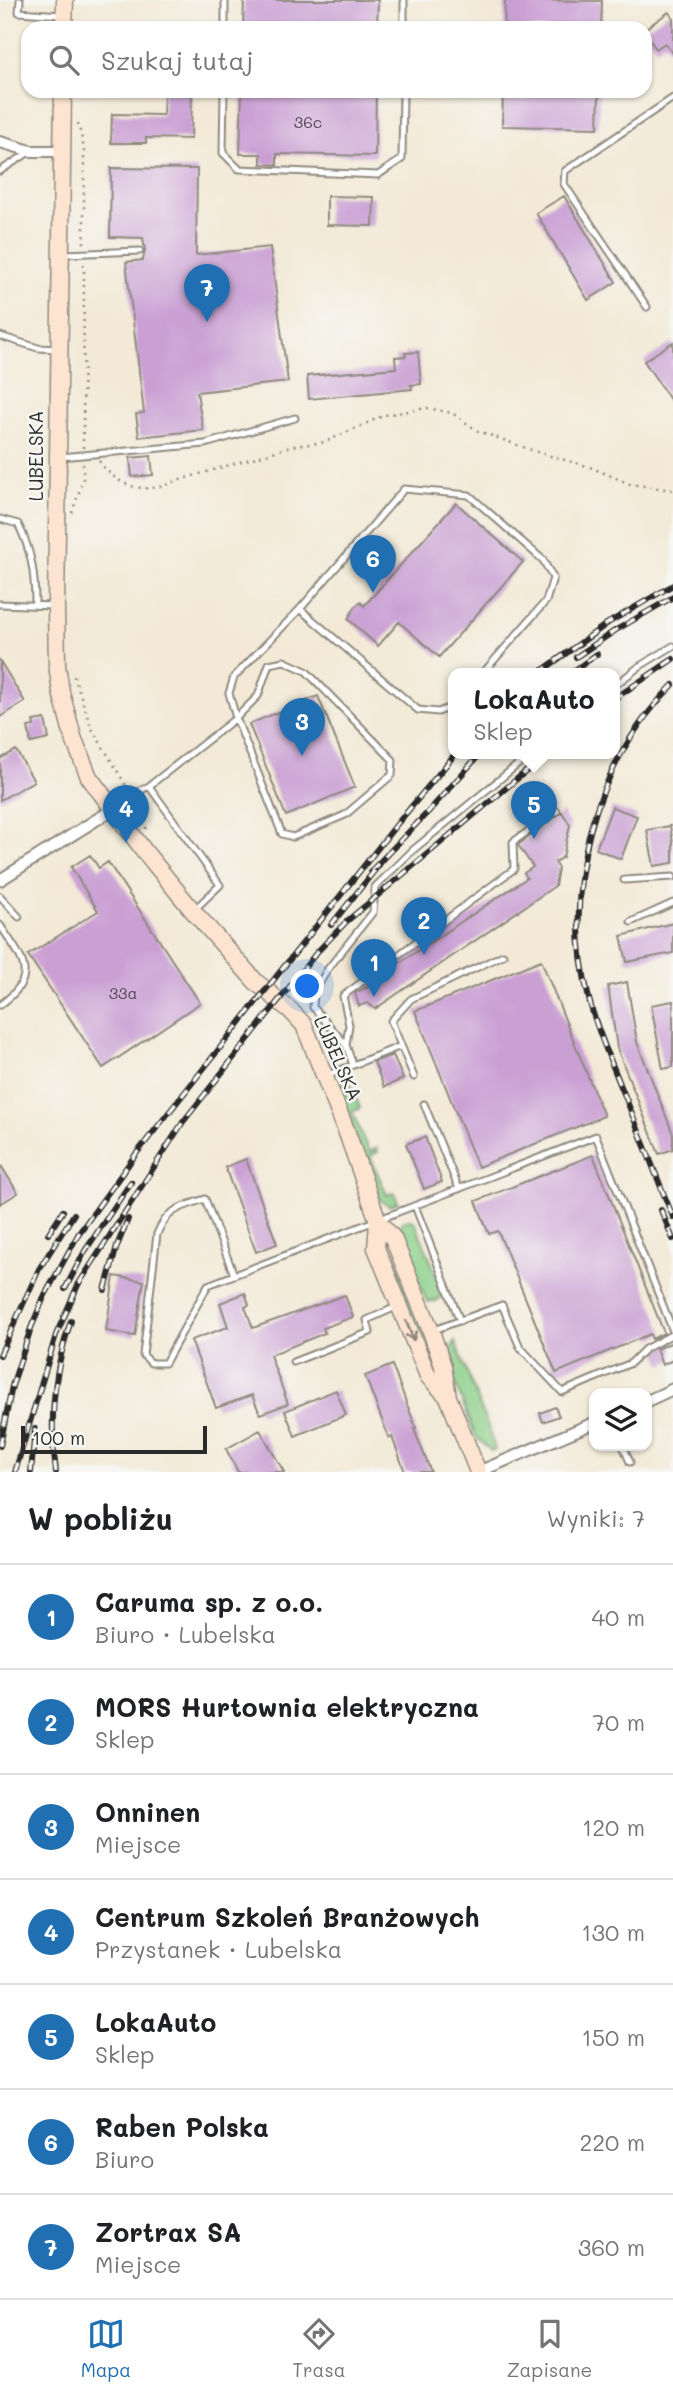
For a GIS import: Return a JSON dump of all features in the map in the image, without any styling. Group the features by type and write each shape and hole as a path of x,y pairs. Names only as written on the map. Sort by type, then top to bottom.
{"street":[{"name":"LUBELSKA","path":"63,98 55,607 57,665 66,714 89,777 112,810 193,911 256,982 291,1010 303,1025 325,1076 378,1221 393,1238 431,1331 443,1366 448,1397 478,1472"},
{"path":"0,142 31,151 62,152"},
{"path":"0,880 112,810"},
{"name":"LUBELSKA","path":"378,1221 376,1248 399,1306 428,1376 448,1397"},
{"path":"652,1399 673,1390"},
{"path":"478,1472 589,1425"}],"lane":[{"path":"20,0 19,12 64,14"},
{"path":"225,0 225,21"},
{"path":"404,0 404,21"},
{"path":"224,98 223,153 239,169 378,175 402,159 402,98"},
{"path":"647,307 564,184 565,172 673,98"},
{"path":"0,171 31,151"},
{"path":"60,254 140,251"},
{"path":"0,336 38,348 58,349"},
{"path":"57,457 205,444 295,418"},
{"path":"112,810 149,786 236,718 258,696 269,664 284,661 306,671 393,760 392,775 345,814 293,836 282,834 236,718 229,693 234,677 300,609 404,489 468,495 542,560 553,578 546,601 487,668"},
{"path":"0,519 18,524 28,544 35,579 35,605"},
{"path":"0,604 55,607"},
{"path":"300,609 418,710 438,712 448,708"},
{"path":"620,681 673,646"},
{"path":"353,1065 346,1045 313,1007 314,993 327,970 373,912 376,887 413,850 525,759"},
{"path":"149,786 220,885 193,911"},
{"path":"346,1045 349,1025 343,996 514,869 513,842 557,811"},
{"path":"624,880 673,877"},
{"path":"0,896 19,917"},
{"path":"631,922 673,903"},
{"path":"0,925 23,961 25,977 17,993 0,1005"},
{"path":"414,1077 391,1021 411,999 503,955"},
{"path":"325,1076 401,1045"},
{"path":"424,1104 459,1189"},
{"path":"234,1275 205,1199 176,1209 163,1219 157,1234 143,1355 151,1363 165,1363 208,1285 596,1136 673,1332 645,1349 631,1363 562,1391 520,1347 502,1305 431,1331"},
{"path":"415,1206 460,1321"},
{"path":"293,1362 370,1332 366,1320 399,1306"},
{"path":"625,1451 630,1462"}],"path":[{"path":"70,516 83,480 84,148 77,121"},
{"path":"94,454 110,476 126,484 159,488 293,446 325,442 385,415 427,408 452,413 478,431 590,467 630,484 673,490"},
{"path":"70,665 91,727 132,795 147,831"}],"green space":[{"path":"350,1073 353,1077 349,1080 360,1108 352,1112 369,1152 377,1148 378,1152 370,1156 387,1195 394,1193 398,1202 390,1206 380,1200 340,1094 342,1079"},
{"path":"408,1219 415,1222 440,1284 442,1295 436,1301 427,1302 397,1233 402,1222"},
{"path":"382,1234 388,1241 441,1369 434,1379 381,1247"},
{"path":"455,1341 495,1450 491,1451 476,1437 446,1360"}],"building":[{"path":"244,0 378,0 377,21 243,21"},
{"path":"505,0 602,1 601,21 504,21"},
{"path":"669,12 673,18 673,54 665,43 656,49 652,43 652,24"},
{"path":"164,98 192,98 191,139 146,138 146,143 111,143 112,114 163,115"},
{"path":"242,98 376,98 375,156 277,154 277,165 261,164 261,154 240,154"},
{"path":"503,98 599,98 598,128 502,126"},
{"path":"111,168 197,169 196,255 270,247 288,382 197,392 203,430 139,437 136,414 144,413 126,262 143,260 145,250 143,238 110,237"},
{"path":"327,196 374,197 373,226 327,225"},
{"path":"564,196 616,282 588,300 536,213"},
{"path":"673,342 673,404 644,361"},
{"path":"418,352 421,384 411,385 412,389 309,399 307,376 396,368 395,357"},
{"path":"151,456 153,475 132,477 130,458"},
{"path":"456,503 523,562 439,657 399,622 378,646 348,619 355,607 360,602 364,606"},
{"path":"0,661 25,702 0,717"},
{"path":"318,696 355,787 286,816 249,724"},
{"path":"45,719 49,739 31,743 28,727 34,726 33,721"},
{"path":"16,750 34,781 0,800 0,759"},
{"path":"612,807 637,816 621,859 596,849"},
{"path":"562,812 570,825 563,857 555,862 558,868 555,886 375,1009 368,1003 359,1006 355,993 381,980 380,976 527,878 524,873 533,867 518,845"},
{"path":"670,826 673,863 654,866 647,830"},
{"path":"90,855 99,868 108,862 200,1003 103,1068 28,955 98,911 71,867"},
{"path":"673,923 673,953 627,962 621,936"},
{"path":"541,960 604,1116 478,1167 415,1011"},
{"path":"627,982 637,1042 673,1134 673,1149 659,1154 617,1048 608,986"},
{"path":"673,1001 673,1067 663,1069 651,1005"},
{"path":"393,1055 403,1079 384,1087 374,1062"},
{"path":"425,1137 442,1182 424,1189 406,1144"},
{"path":"593,1155 664,1333 652,1339 650,1334 556,1373 498,1231 489,1234 476,1201"},
{"path":"246,1159 277,1244 256,1252 225,1167"},
{"path":"0,1164 18,1193 0,1204"},
{"path":"114,1276 144,1281 135,1336 106,1331"},
{"path":"245,1293 249,1305 245,1307 253,1328 345,1295 353,1317 323,1328 325,1333 270,1355 288,1404 260,1414 252,1395 216,1408 191,1340 228,1327 220,1303"},
{"path":"673,1342 673,1360 662,1365 656,1349"},
{"path":"392,1365 431,1472 405,1472 365,1376"},
{"path":"336,1390 346,1415 295,1436 285,1411"},
{"path":"555,1407 559,1416 543,1422 540,1413"},
{"path":"260,1430 284,1472 238,1472 226,1449"}],"railway":[{"path":"546,668 608,623 673,585"},
{"path":"576,657 673,597"},
{"path":"578,668 597,654"},
{"path":"620,695 673,659"},
{"path":"620,757 645,717 673,685"},
{"path":"0,1446 12,1386 31,1328 44,1297 79,1233 136,1154 451,759"},
{"path":"371,871 476,759"},
{"path":"15,1472 56,1335 78,1285 183,1122 317,952 347,921 541,759"},
{"path":"619,759 603,791 590,831 582,872 579,915 581,957 589,999 603,1042 673,1217"},
{"path":"331,925 379,865"},
{"path":"65,1289 85,1251 131,1182"},
{"path":"661,1210 673,1239"},
{"path":"48,1234 63,1211"},
{"path":"0,1355 39,1269 74,1214"},
{"path":"105,1290 117,1246 128,1219"},
{"path":"56,1472 54,1396 60,1358 71,1321"},
{"path":"31,1472 35,1429"}],"place":[{"name":"Zortrax SA","path":"207,322"},
{"name":"Raben Polska","path":"373,593"},
{"name":"Onninen","path":"302,756"},
{"name":"LokaAuto","path":"534,839"},
{"name":"Centrum Szkoleń Branżowych","path":"126,843"},
{"name":"MORS Hurtownia elektryczna","path":"424,955"},
{"name":"Caruma sp. z o.o.","path":"374,997"}]}
